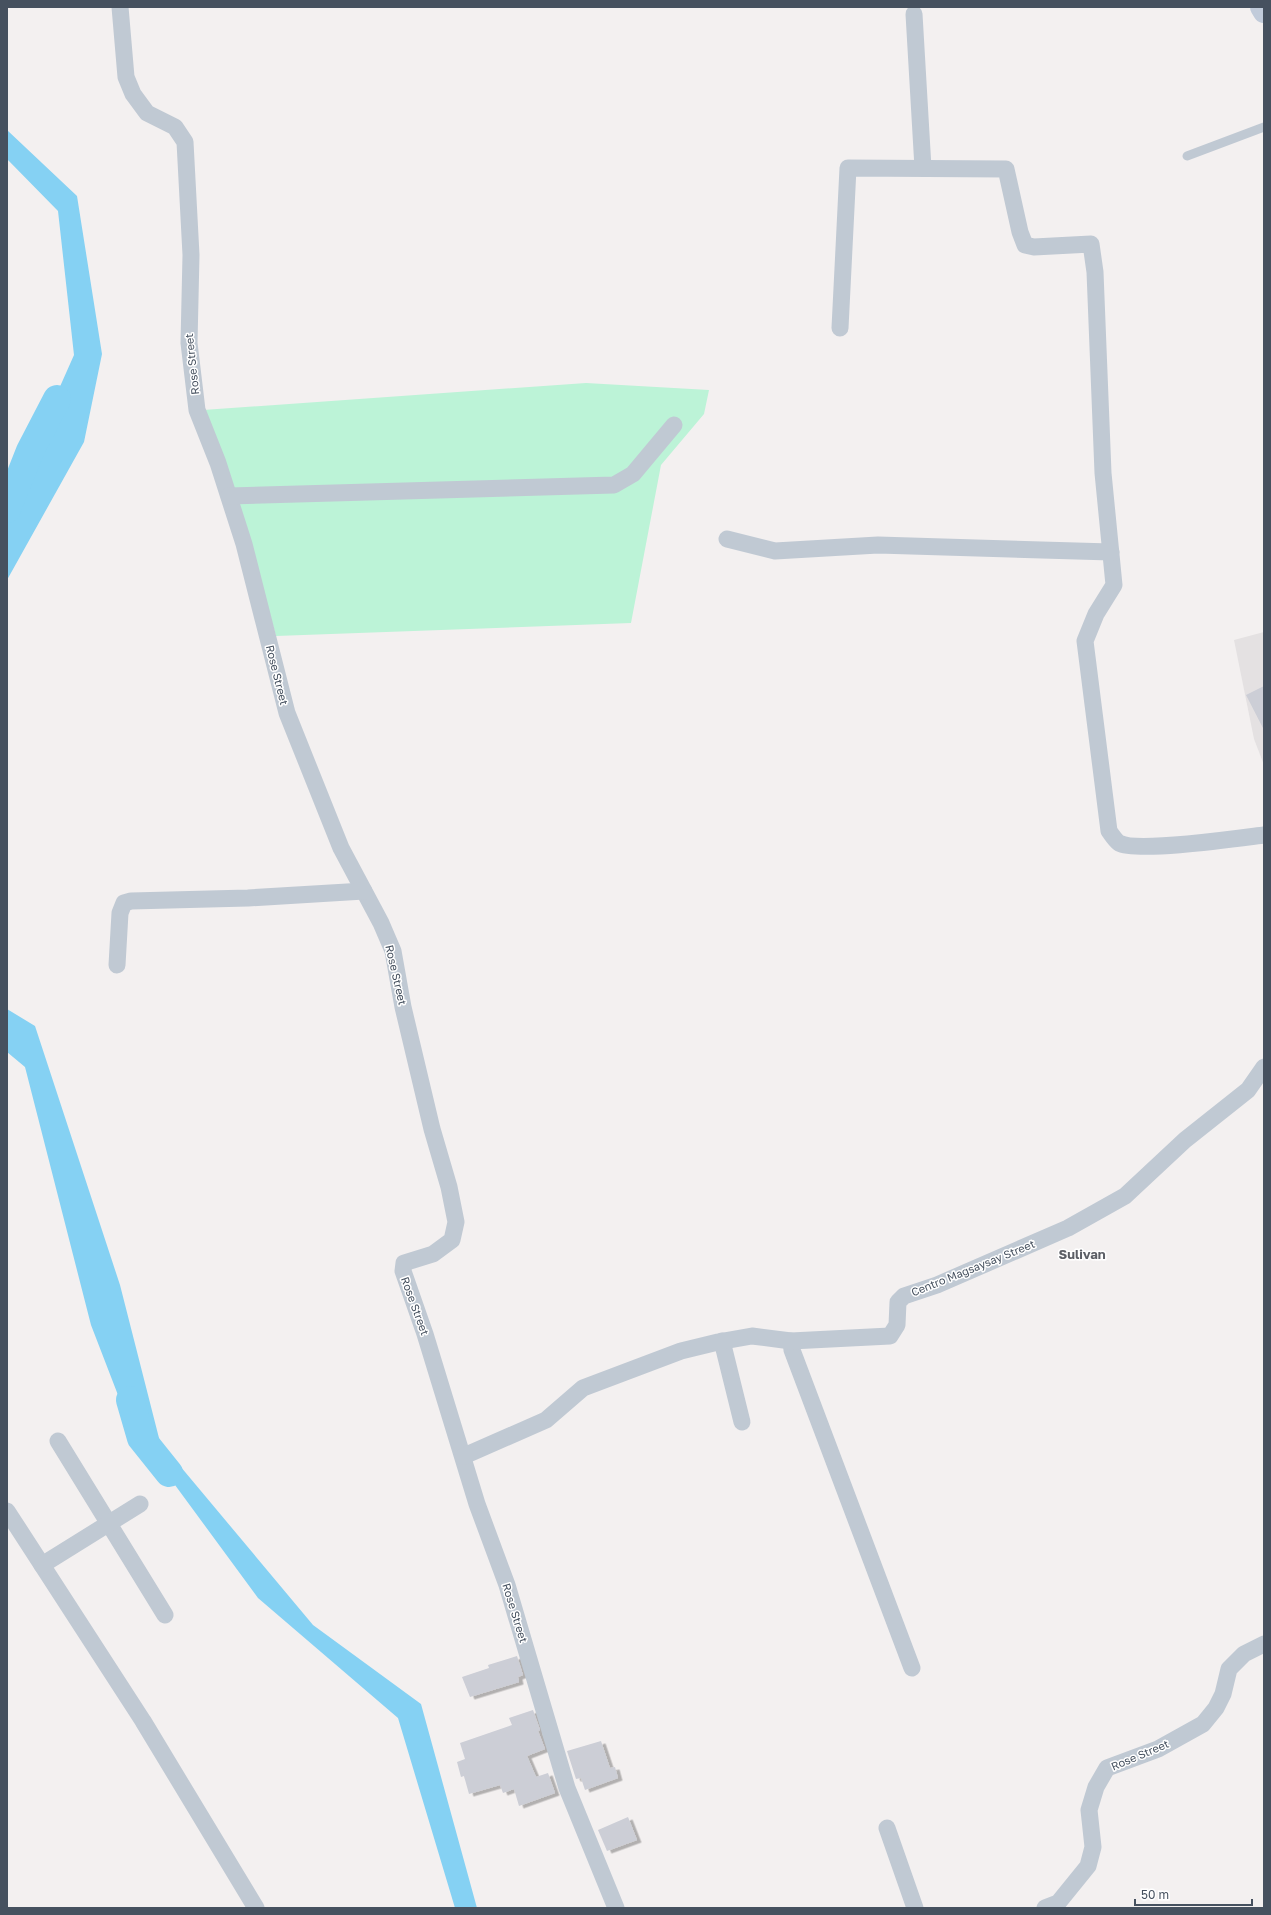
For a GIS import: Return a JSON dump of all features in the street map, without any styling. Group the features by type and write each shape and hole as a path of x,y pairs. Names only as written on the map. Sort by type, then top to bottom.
{"main road":[{"path":"1261,7 1264,12"}],"street":[{"name":"Rose Street","path":"120,7 126,77 133,94 147,113 175,127 185,142 191,255 189,343 197,410 218,463 244,544 287,713 341,848 381,923 393,951 403,1007 432,1129 449,1187 456,1222 452,1240 433,1254 404,1263 403,1271 464,1456 477,1504 507,1585 567,1788 616,1908"},
{"path":"914,14 923,168"},
{"path":"840,328 848,168 1006,169 1020,232 1025,245 1034,247 1091,244 1095,272 1103,473 1114,585 1096,614 1085,641 1109,831 1120,843 1164,846 1264,835"},
{"path":"229,496 614,485 633,474 674,425"},
{"path":"727,538 775,551 878,545 1110,552"},
{"path":"117,965 120,913 124,903 132,901 248,898 364,891"},
{"name":"Centro Magsaysay Street","path":"464,1456 546,1420 583,1388 681,1351 722,1341 752,1336 791,1341 890,1336 898,1325 898,1302 904,1296 937,1285 1068,1228 1125,1196 1186,1140 1248,1090 1264,1067"},
{"path":"722,1341 742,1422"},
{"path":"791,1341 792,1350 912,1668"},
{"path":"58,1441 164,1615"},
{"path":"42,1565 140,1504"},
{"path":"7,1511 143,1721 256,1908"},
{"name":"Rose Street","path":"1045,1908 1058,1903 1088,1866 1093,1847 1089,1810 1096,1787 1107,1768 1158,1749 1203,1724 1216,1708 1223,1694 1230,1669 1244,1654 1264,1644"},
{"path":"887,1828 915,1908"}],"lane":[{"path":"1187,156 1264,127"}],"shaded area":[{"path":"1264,632 1264,765 1254,739 1234,640"}],"green space":[{"path":"586,383 709,390 704,414 661,465 631,623 276,636 238,502 613,491 629,469 611,479 233,489 203,410"}],"water":[{"path":"7,130 77,196 102,354 84,442 7,580 7,506 74,355 58,211 7,159"},
{"path":"7,1009 35,1026 120,1285 160,1442 313,1625 421,1704 477,1908 455,1908 398,1718 258,1598 128,1421 91,1325 25,1067 7,1052"}],"building":[{"path":"1264,686 1264,730 1246,695"},
{"path":"517,1656 523,1675 518,1677 519,1682 470,1697 462,1677 489,1668 488,1665"},
{"path":"533,1710 540,1730 538,1731 545,1749 527,1756 536,1777 548,1773 555,1793 519,1806 514,1789 503,1793 500,1785 469,1794 464,1776 461,1777 457,1762 465,1759 460,1743 512,1725 509,1718"},
{"path":"601,1741 610,1768 615,1767 618,1778 585,1790 581,1778 576,1779 567,1751"},
{"path":"628,1817 637,1840 607,1851 598,1830"}],"waterway":[{"path":"7,509 30,451 57,399"},
{"path":"130,1400 141,1438 169,1473"}],"district":[{"name":"Sulivan","path":"1082,1254"}]}
